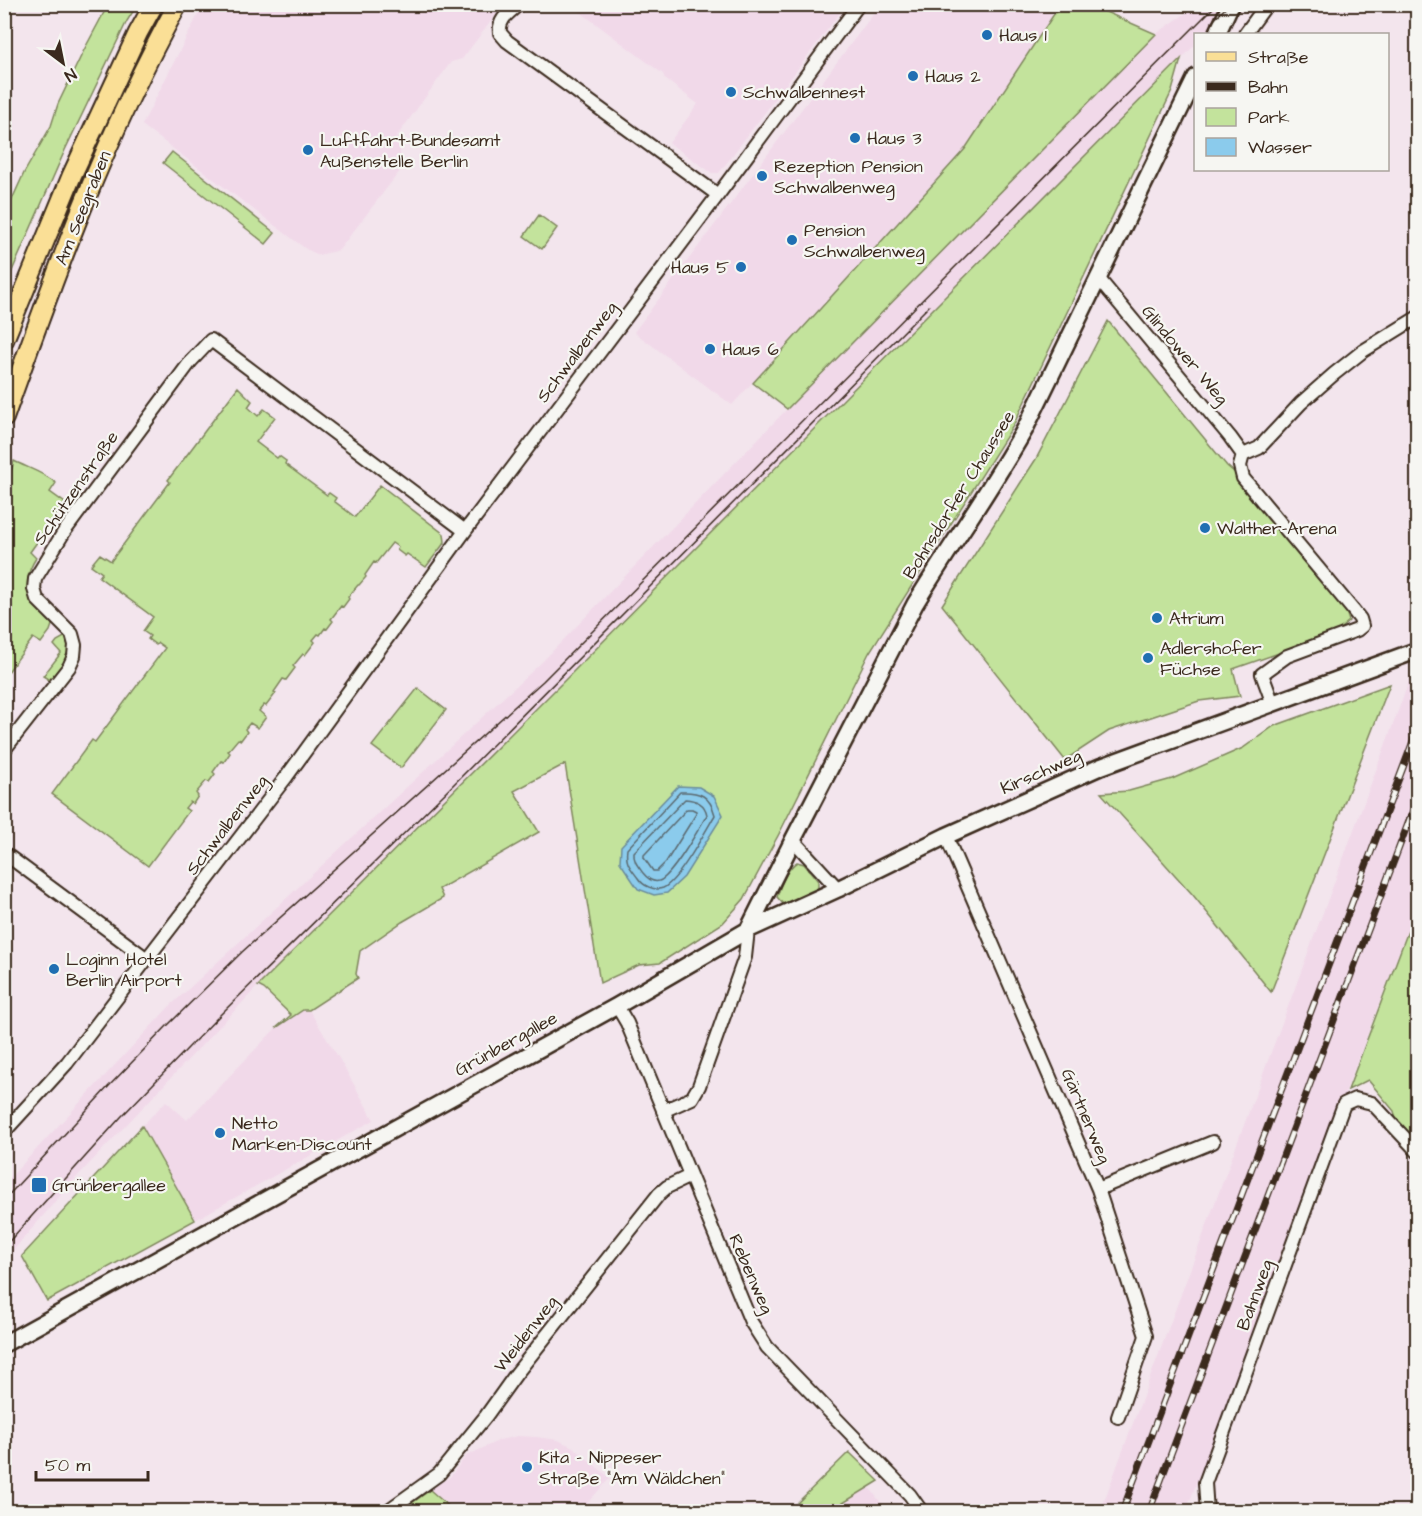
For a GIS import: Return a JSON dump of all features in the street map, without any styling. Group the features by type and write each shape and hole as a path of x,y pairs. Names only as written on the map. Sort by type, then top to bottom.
{"main road":[{"name":"Am Seegraben","path":"4,340 86,144 154,4"},
{"name":"Am Seegraben","path":"4,418 51,286 93,182 116,128 178,4"}],"street":[{"path":"519,4 500,22 500,33 507,40 718,195"},
{"name":"Schwalbenweg","path":"4,1132 67,1064 287,776 465,531 860,4"},
{"path":"1216,33 1231,4"},
{"path":"1246,33 1267,4"},
{"name":"Bohnsdorfer Chaussee","path":"748,930 915,604 1002,470 1025,429 1194,81"},
{"name":"Glindower Weg","path":"1099,279 1230,437 1243,455 1240,466 1243,478 1360,619 1362,626 1357,630 1287,656 1262,674 1273,704"},
{"path":"1243,455 1259,448 1301,403 1334,374 1363,351 1418,316"},
{"name":"Schützenstraße","path":"4,750 69,667 74,656 75,645 72,634 37,599 34,589 35,579 64,532 191,361 211,340 465,531"},
{"name":"Kirschweg","path":"617,1006 748,930 946,836 1100,768 1418,650"},
{"name":"Gärtnerweg","path":"946,836 1098,1189 1146,1336 1118,1417"},
{"path":"793,840 838,889"},
{"path":"4,853 147,959"},
{"path":"663,1111 692,1098 699,1086 745,957 748,930"},
{"name":"Rebenweg","path":"617,1006 627,1023 751,1322 767,1347 910,1495 922,1512"},
{"name":"Grünbergallee","path":"4,1344 617,1006"},
{"name":"Bahnweg","path":"1207,1511 1205,1483 1344,1104 1355,1099 1372,1103 1418,1152"},
{"path":"1098,1189 1213,1142"},
{"name":"Weidenweg","path":"386,1512 439,1474 659,1194 667,1187 690,1176"}],"shaded area":[{"path":"203,5 507,5 498,12 462,59 451,62 397,136 403,167 339,250 319,255 306,249 142,125"},
{"name":"Schwalbennest","path":"571,5 846,5 719,173 712,173 669,143 698,104 665,79 663,74"},
{"name":"Pension Schwalbenweg","path":"880,5 1040,5 1054,15 965,149 732,405 634,332"},
{"path":"1198,5 1236,5 1207,33 1194,33 1194,46 258,986 72,1182 5,1260 5,1183 169,1007 542,662 1156,34"},
{"path":"1417,660 1417,905 1186,1511 1100,1512"},
{"path":"303,1010 309,1010 374,1120 195,1220 142,1126 166,1101 187,1120 276,1028"},
{"name":"Kita - Nippeser Straße \"Am Wäldchen\"","path":"518,1436 558,1440 573,1447 610,1478 580,1511 454,1511 430,1490 450,1477 466,1456 500,1440"},
{"path":"869,1487 887,1511 830,1512"}],"green space":[{"path":"108,5 137,5 127,21 65,150 5,287 5,215 24,173 51,126 58,104"},
{"path":"1060,5 1090,5 1156,34 787,409 753,383 965,149"},
{"path":"1181,59 1172,91 1013,426 869,653 744,899 723,923 660,963 639,965 600,983 565,764 514,791 539,832 439,889 443,898 402,922 360,951 356,974 358,978 309,1010 303,1010 276,1028 291,1015 258,986"},
{"path":"172,152 275,233 266,244 163,163"},
{"path":"539,215 557,228 542,249 524,236"},
{"path":"1108,321 1227,466 1242,479 1345,608 1349,621 1334,634 1233,669 1240,696 1199,701 1109,731 1065,760 942,605 1036,459"},
{"path":"238,387 252,401 248,407 258,416 264,409 275,417 256,442 277,458 279,456 286,461 285,464 327,495 329,493 336,498 334,501 355,517 380,485 444,534 445,542 426,567 407,554 405,556 392,543 376,563 374,562 365,575 366,577 331,619 333,621 327,629 325,628 313,640 315,642 293,666 295,668 286,680 283,679 266,706 264,705 259,711 266,717 258,728 250,723 245,729 247,732 228,751 230,753 213,772 215,774 209,782 206,781 196,793 198,796 193,804 190,802 185,808 189,811 148,866 52,794 92,740 95,742 165,648 148,639 150,636 143,631 153,617 99,577 102,573 91,565 100,554 111,561"},
{"path":"14,461 41,473 56,483 50,492 65,503 30,552 36,558 30,569 28,593 34,605 53,622 50,631 41,643 33,638 5,676 4,494"},
{"path":"66,636 67,654 62,666 51,681 43,676 61,653 54,645"},
{"path":"1390,684 1271,992 1193,895 1101,793 1129,791 1172,779 1243,748 1274,726"},
{"path":"418,688 446,710 401,768 372,746"},
{"path":"797,862 804,864 818,881 818,891 784,905 777,897 778,893 787,873"},
{"path":"1417,907 1417,1143 1396,1119 1394,1111 1368,1080 1348,1090"},
{"path":"142,1126 195,1220 47,1301 22,1256"},
{"path":"849,1452 879,1481 830,1511 789,1511"},
{"path":"430,1490 454,1511 401,1511"}],"water":[{"path":"678,786 699,787 714,796 723,815 684,877 667,893 654,895 638,889 620,862 621,846"}],"tram line":[{"path":"4,1200 109,1086 242,952 543,681 1217,4"},
{"path":"1212,22 1229,4"},
{"path":"4,1247 121,1117 220,1015 446,792 929,306"}],"railway":[{"path":"1122,1512 1418,728"},
{"path":"1149,1512 1418,797"}],"place":[{"name":"Haus 1","path":"987,35"},
{"name":"Haus 2","path":"913,76"},
{"name":"Schwalbennest","path":"731,92"},
{"name":"Haus 3","path":"855,138"},
{"name":"Luftfahrt-Bundesamt Außenstelle Berlin","path":"308,150"},
{"name":"Rezeption Pension Schwalbenweg","path":"762,176"},
{"name":"Pension Schwalbenweg","path":"792,240"},
{"name":"Haus 5","path":"741,267"},
{"name":"Haus 6","path":"710,349"},
{"name":"Walther-Arena","path":"1205,528"},
{"name":"Atrium","path":"1157,618"},
{"name":"Adlershofer Füchse","path":"1148,658"},
{"name":"Loginn Hotel Berlin Airport","path":"54,969"},
{"name":"Netto Marken-Discount","path":"220,1133"},
{"name":"Grünbergallee","path":"39,1185"},
{"name":"Kita - Nippeser Straße \"Am Wäldchen\"","path":"527,1467"}]}
